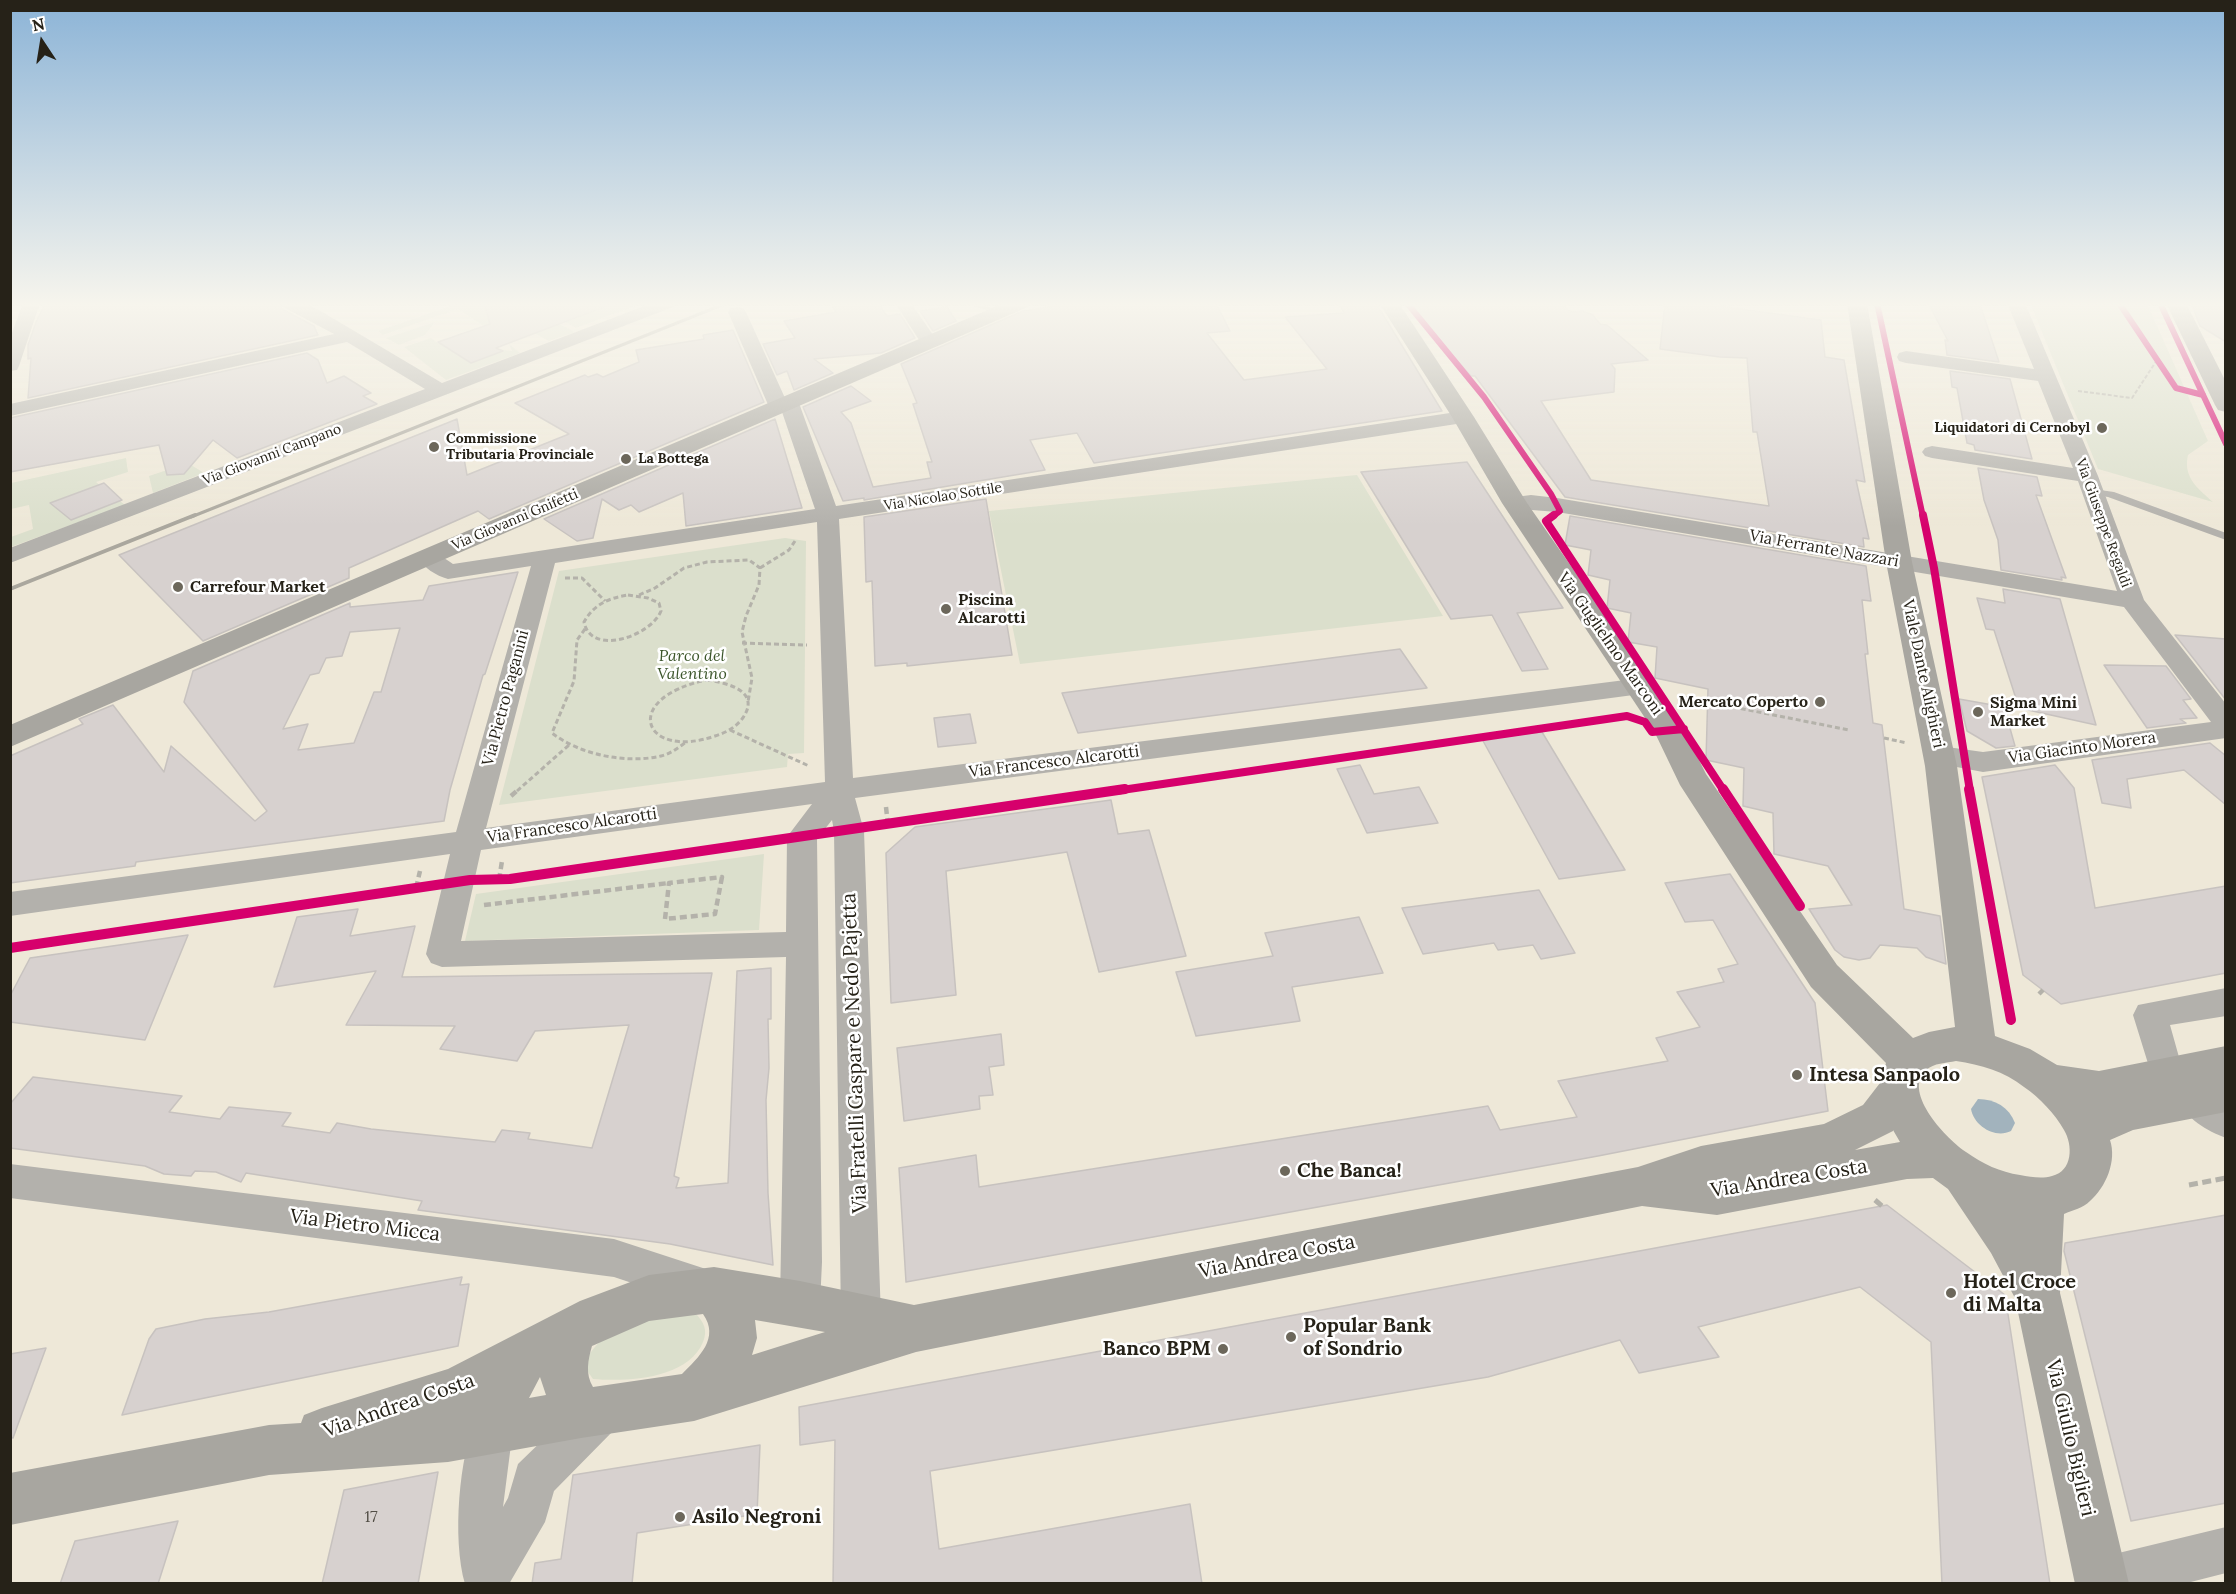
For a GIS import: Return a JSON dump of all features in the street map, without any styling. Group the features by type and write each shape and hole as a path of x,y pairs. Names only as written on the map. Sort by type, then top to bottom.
{"main road":[{"name":"Via Giovanni Gnifetti","path":"10,737 848,377"},
{"name":"Via Guglielmo Marconi","path":"1437,377 1515,503 1577,597 1656,690 1670,731 1691,777 1824,976 1904,1074"},
{"name":"Viale Dante Alighieri","path":"1869,377 1899,562 1940,755 1977,1047"},
{"path":"2213,377 2225,401"},
{"path":"1956,1044 1977,1047 2000,1054 2023,1065 2049,1082 2077,1113 2087,1131 2093,1155 2087,1176 2072,1191 2043,1198 2018,1196 1991,1189 1953,1167 1921,1139 1906,1117 1904,1074 1921,1051 1956,1044"},
{"path":"2087,1131 2128,1113 2203,1098 2226,1064"},
{"name":"Via Andrea Costa","path":"694,1397 916,1328 1638,1186 1701,1166 1829,1142 1878,1118 1904,1074"},
{"path":"2049,1082 2203,1098"},
{"name":"Via Andrea Costa","path":"1638,1186 1717,1195 1876,1165 1953,1167"},
{"name":"Via Giulio Biglieri","path":"1953,1167 2007,1238 2037,1293 2102,1582"},
{"name":"Via Giulio Biglieri","path":"2037,1293 2043,1198"},
{"path":"714,1290 731,1316 733,1337 723,1367 694,1397 593,1412 568,1392 562,1371 566,1350 573,1332 622,1307 649,1298 714,1290"},
{"name":"Via Andrea Costa","path":"714,1290 916,1328"},
{"name":"Via Andrea Costa","path":"269,1450 456,1391 573,1332"},
{"name":"Via Andrea Costa","path":"492,1429 496,1408 526,1356"},
{"name":"Via Andrea Costa","path":"10,1499 269,1450 448,1437 593,1412"}],"street":[{"path":"10,410 160,377"},
{"path":"419,377 440,390"},
{"name":"Via Giovanni Campano","path":"10,556 473,377"},
{"name":"Via Fratelli Gaspare e Nedo Pajetta","path":"770,377 784,405 828,514 839,790 849,831 861,1318"},
{"path":"2027,377 2048,381"},
{"name":"Via Giuseppe Regaldi","path":"2047,377 2090,484 2132,601 2226,723"},
{"name":"Via Nicolao Sottile","path":"429,557 448,572 551,568 828,514 1463,417"},
{"path":"1932,452 2090,484"},
{"name":"Via Ferrante Nazzari","path":"1515,503 1557,505 2132,601"},
{"name":"Via Pietro Paganini","path":"468,840 551,568"},
{"name":"Via Francesco Alcarotti","path":"10,904 839,790 1656,690"},
{"name":"Via Giacinto Morera","path":"1940,755 1983,762 2226,729"},
{"path":"800,1305 802,1262 802,837 839,790"},
{"name":"Via Francesco Alcarotti","path":"468,840 442,954 802,944"},
{"path":"2203,1098 2150,1015 2226,1002"},
{"name":"Via Pietro Micca","path":"10,1181 614,1258 714,1290"},
{"path":"488,1580 528,1506 534,1480 593,1412"},
{"path":"488,1580 480,1512 492,1429"},
{"path":"2102,1582 2226,1550"}],"lane":[{"path":"2090,484 2110,494 2226,537"}],"path":[{"path":"2048,381 2132,398 2146,377"},
{"path":"760,568 789,550 795,539"},
{"path":"639,595 655,588 684,568 707,562 749,560 760,568 762,576 742,629 742,643 752,677 748,702 743,717 730,730 714,738 686,742 671,740 659,735 652,726 650,716 654,706 663,696 676,688 707,680 735,685 744,693 748,702"},
{"path":"551,568 582,578 605,601"},
{"path":"628,595 639,595 649,597 661,608 661,615 657,623 649,630 631,638 611,640 590,635 585,630 584,622 587,614 605,601 628,595"},
{"path":"585,630 577,640 574,681 552,733 559,741 600,754 645,759 664,756 686,742"},
{"path":"742,643 807,645"},
{"path":"1656,690 1849,730"},
{"path":"730,730 809,766"},
{"path":"1884,738 1911,744"},
{"path":"506,800 569,745"},
{"path":"886,798 888,825"},
{"path":"849,831 899,823"},
{"path":"498,880 504,852"},
{"path":"404,889 456,895 722,877 715,914 665,919 669,882"},
{"path":"456,895 498,880 510,879"},
{"path":"2189,1185 2226,1178"},
{"path":"1873,1199 1882,1206"}],"green space":[{"path":"2060,377 2180,377 2208,441 2188,455 2189,476 2213,502 2098,469"},
{"path":"126,458 128,472 96,482 125,505 11,547 11,537 33,529 29,505 11,509 11,483"},
{"path":"188,463 204,473 153,493 149,476"},
{"path":"1357,475 1443,616 1020,664 989,511"},
{"name":"Parco del Valentino","path":"785,538 806,541 804,753 788,754 787,767 499,805 559,571"},
{"path":"764,854 759,930 465,941 476,894"},
{"path":"695,1313 704,1326 703,1342 684,1364 671,1371 639,1378 607,1380 593,1379 583,1365 593,1349 617,1329 645,1319"}],"water":[{"path":"1978,1099 1996,1102 2005,1108 2015,1123 2011,1131 1992,1132 1981,1126 1971,1109"}],"building":[{"path":"30,377 123,377 28,398"},
{"path":"196,377 325,377 327,383 346,377 371,393 363,396 377,404 237,458 213,440 184,474 167,475 159,445 10,472 10,418"},
{"path":"579,377 753,377 764,402 489,519 478,511 349,568 349,578 203,641 119,555 457,419 467,475 569,434 515,403"},
{"path":"789,377 823,377 794,390"},
{"path":"906,377 1242,377 1244,380 1264,377 1421,377 1442,411 1094,463 1077,433 1030,440 1045,470 864,500 864,498 843,501 803,407 851,386 871,401 841,412 851,423 873,487 931,478 927,462 932,462 913,404 917,403"},
{"path":"1476,377 1615,377 1614,392 1541,401 1591,480 1769,506 1757,432 1753,432 1749,377 1847,377 1865,482 1856,480 1869,539 1863,538 1864,547 1565,497"},
{"path":"1951,377 2010,379 2032,459 1975,450 1974,445 1967,443 1957,388 1952,387"},
{"path":"775,419 802,508 686,526 683,493 639,512 631,505 619,510 602,499 593,538 577,541 544,519"},
{"path":"1467,462 1563,608 1517,613 1548,669 1522,671 1492,615 1451,619 1361,472"},
{"path":"1978,468 2037,477 2042,496 2036,495 2066,578 2061,577 2062,580 2001,570 1998,540 1984,500"},
{"path":"104,483 122,500 71,520 50,503"},
{"path":"986,499 1012,655 907,666 907,663 875,666 872,581 866,582 864,517"},
{"name":"Mercato Coperto","path":"1570,516 1866,566 1871,601 1862,600 1868,654 1865,654 1873,723 1882,725 1904,909 1940,916 1946,964 1926,957 1917,948 1880,945 1870,958 1859,960 1844,957 1835,950 1809,909 1852,905 1828,866 1774,854 1773,813 1743,806 1744,768 1706,760 1708,689 1655,678 1657,647 1628,642 1631,613 1607,608 1610,580 1588,575 1591,550 1565,545"},
{"path":"518,572 483,675 450,790 444,821 136,862 135,866 10,883 10,756 83,724 79,719 113,705 164,772 171,746 255,821 267,811 184,702 193,671 350,603 350,607 423,600 429,586","holes":["400,628 381,692 374,692 354,743 298,750 308,724 283,729 310,675 319,673 326,658 342,656 350,632"]},
{"path":"2003,589 2060,599 2096,725 2019,708 1994,630 1986,629 1977,598 2005,603"},
{"path":"2175,635 2226,639 2226,700"},
{"path":"1400,649 1427,688 1078,733 1062,693"},
{"path":"2104,665 2166,666 2191,699 2183,700 2197,718 2180,719 2186,723 2147,728"},
{"name":"Sigma Mini Market","path":"1959,699 2004,707 2015,746 1996,748 1967,731"},
{"path":"970,714 976,743 938,747 934,718"},
{"path":"1542,732 1625,870 1559,879 1482,739"},
{"path":"2210,743 2226,756 2226,805 2184,770 2127,779 2131,808 2102,803 2092,760"},
{"path":"1360,765 1374,794 1419,787 1438,823 1367,833 1337,769"},
{"path":"2055,765 2074,788 2095,908 2226,886 2226,973 2061,1004 2023,975 1982,777"},
{"path":"1111,800 1118,834 1149,830 1186,956 1099,972 1067,852 946,871 956,995 891,1003 886,853 915,827"},
{"path":"1730,874 1815,1003 1828,1111 1598,1156 906,1282 899,1168 976,1155 979,1187 1488,1106 1500,1130 1577,1117 1558,1081 1668,1061 1656,1038 1700,1027 1677,992 1724,982 1718,969 1738,964 1713,920 1685,922 1665,883"},
{"path":"1539,890 1575,953 1541,959 1533,945 1498,950 1494,943 1423,954 1402,908"},
{"path":"358,909 350,936 415,926 402,977 712,973 674,1176 679,1178 676,1188 728,1183 737,971 771,968 771,1019 768,1019 769,1068 766,1100 768,1193 773,1265 670,1244 418,1210 422,1201 246,1173 241,1182 216,1172 195,1171 191,1176 164,1174 145,1166 10,1148 10,1104 33,1077 182,1096 169,1112 220,1119 229,1107 291,1113 282,1126 330,1133 337,1123 371,1129 495,1142 502,1130 530,1133 528,1139 592,1148 629,1025 535,1031 517,1061 440,1049 455,1026 346,1025 376,971 274,987 297,917"},
{"path":"1359,917 1383,973 1292,987 1300,1021 1196,1036 1176,972 1273,956 1265,933"},
{"path":"188,935 145,1040 10,1022 10,996 30,958"},
{"path":"1001,1034 1004,1065 989,1067 993,1095 979,1096 980,1109 904,1121 897,1048"},
{"path":"1887,1205 2005,1295 2050,1584 1942,1584 1931,1342 1860,1287 1698,1327 1719,1357 1639,1373 1620,1340 1488,1377 930,1471 939,1549 1190,1504 1202,1584 833,1584 835,1440 800,1445 799,1407"},
{"path":"2226,1215 2226,1503 2131,1521 2064,1251 2065,1243"},
{"path":"462,1277 460,1285 469,1284 458,1346 122,1415 149,1339 156,1329 205,1319 269,1312"},
{"path":"46,1348 13,1438 10,1437 10,1354"},
{"path":"760,1445 757,1514 637,1533 632,1584 532,1584 535,1563 561,1559 573,1475"},
{"path":"438,1472 418,1584 322,1584 344,1490"},
{"path":"178,1521 158,1584 60,1584 75,1541"}],"railway":[{"path":"191,517 541,377"},
{"path":"10,589 195,515"}],"cycle path":[{"path":"1468,377 1551,494 1560,511 1546,521 1800,906"},
{"path":"1893,377 1934,568 1964,759 2011,1020"},
{"path":"2169,377 2176,388 2203,395"},
{"path":"2195,377 2226,444"},
{"path":"10,948 470,880 510,879 1627,716 1645,722 1652,732 1684,729"}],"place":[{"name":"Liquidatori di Cernobyl","path":"2102,428"},
{"name":"Commissione Tributaria Provinciale","path":"434,447"},
{"name":"La Bottega","path":"626,459"},
{"name":"Carrefour Market","path":"178,587"},
{"name":"Piscina Alcarotti","path":"946,609"},
{"name":"Mercato Coperto","path":"1820,702"},
{"name":"Sigma Mini Market","path":"1978,712"},
{"name":"Intesa Sanpaolo","path":"1797,1075"},
{"name":"Che Banca!","path":"1285,1171"},
{"name":"Hotel Croce di Malta","path":"1951,1293"},
{"name":"Popular Bank of Sondrio","path":"1291,1337"},
{"name":"Banco BPM","path":"1223,1349"},
{"name":"Asilo Negroni","path":"680,1517"}]}
